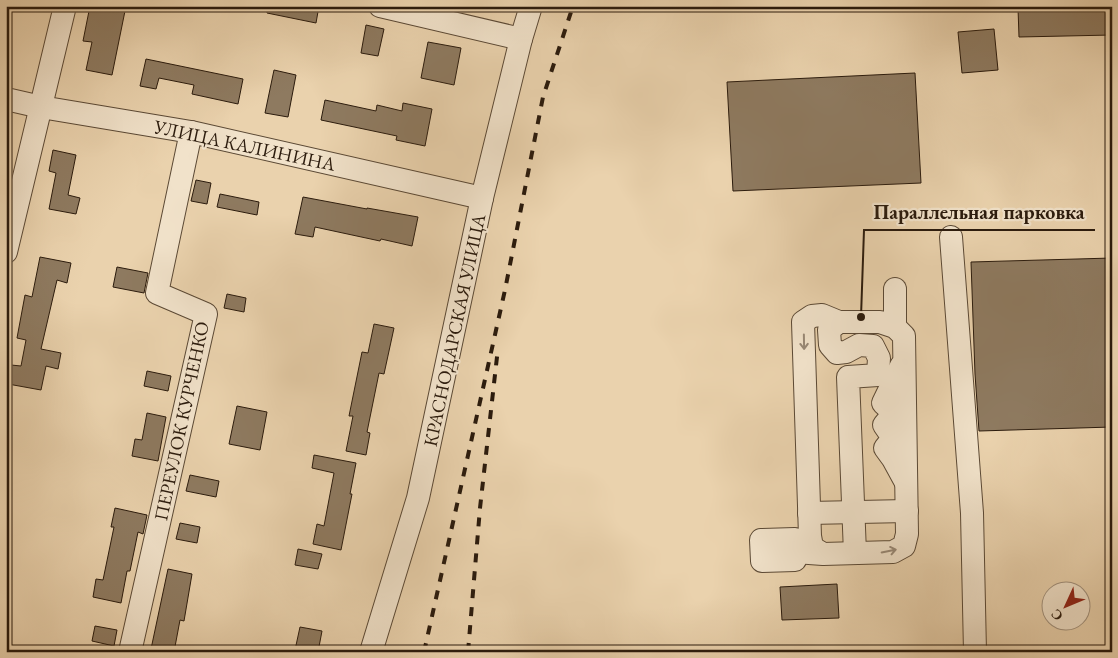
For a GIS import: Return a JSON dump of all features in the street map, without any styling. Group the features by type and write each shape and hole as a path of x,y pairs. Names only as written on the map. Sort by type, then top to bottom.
{"street":[{"path":"6,252 65,6"},
{"path":"380,6 521,39"},
{"name":"КРАСНОДАРСКАЯ УЛИЦА","path":"371,652 418,498 482,198 521,39 531,6"},
{"name":"УЛИЦА КАЛИНИНА","path":"6,99 42,107 191,132 482,198"},
{"name":"ПЕРЕУЛОК КУРЧЕНКО","path":"130,652 206,314 157,293 191,132"},
{"path":"951,238 972,513 975,652"},
{"path":"895,289 895,327"},
{"path":"812,316 880,322 895,327 904,336 907,534 904,546 893,552 824,554 812,547 800,544 809,513 803,322 812,316"},
{"path":"806,425 817,411 819,356 831,319"},
{"path":"831,319 829,330 830,345 837,353 846,352 859,345 873,346 879,358 878,375 848,377 855,554"},
{"path":"809,513 907,511"}],"building":[{"path":"90,6 126,6 112,75 86,70 92,42 83,41"},
{"path":"267,6 319,6 316,23 267,13"},
{"path":"1112,7 1112,35 1019,37 1018,8"},
{"path":"366,25 384,29 378,56 361,53"},
{"path":"994,29 998,70 962,73 958,32"},
{"path":"428,42 461,48 454,85 421,78"},
{"path":"146,59 243,79 238,104 192,94 194,85 159,78 156,89 140,86"},
{"path":"274,70 296,75 288,117 265,113"},
{"path":"915,73 921,183 733,191 727,82"},
{"path":"325,100 376,111 377,105 402,111 403,103 432,109 425,146 396,140 397,136 321,120"},
{"path":"53,150 76,155 68,195 80,198 76,214 49,209 56,173 49,171"},
{"path":"196,180 211,183 207,204 191,201"},
{"path":"220,194 259,202 257,215 217,207"},
{"path":"303,197 418,217 412,246 315,227 313,237 295,234"},
{"path":"40,257 71,263 67,283 57,280 41,349 61,353 58,369 46,366 41,390 8,384 11,365 21,366 26,340 17,338 25,295 32,297"},
{"path":"1112,258 1112,427 979,431 971,262"},
{"path":"117,267 148,273 144,293 113,287"},
{"path":"227,294 246,298 244,312 224,308"},
{"path":"374,324 394,328 384,374 379,373 367,432 370,433 366,455 346,451 353,416 349,416 362,352 368,353"},
{"path":"147,371 171,376 168,391 144,386"},
{"path":"237,406 267,412 260,450 229,444"},
{"path":"147,413 166,417 158,461 132,456 135,439 142,440"},
{"path":"314,455 356,463 341,550 313,544 317,524 324,526 334,473 312,468"},
{"path":"190,475 219,481 216,497 186,491"},
{"path":"115,508 147,515 143,534 138,532 130,571 127,571 121,603 93,597 96,579 103,580 114,527 111,527"},
{"path":"180,523 200,527 197,543 176,539"},
{"path":"298,549 322,554 318,569 295,565"},
{"path":"168,569 192,574 184,621 180,620 174,652 151,649"},
{"path":"837,584 839,618 782,620 780,587"},
{"path":"95,626 117,630 114,646 92,641"},
{"path":"300,627 322,631 318,652 295,650"}],"railway":[{"path":"424,652 505,290 543,97 573,6"},
{"path":"468,652 480,508 498,348"}],"place":[{"name":"Параллельная парковка","path":"861,317"}]}
